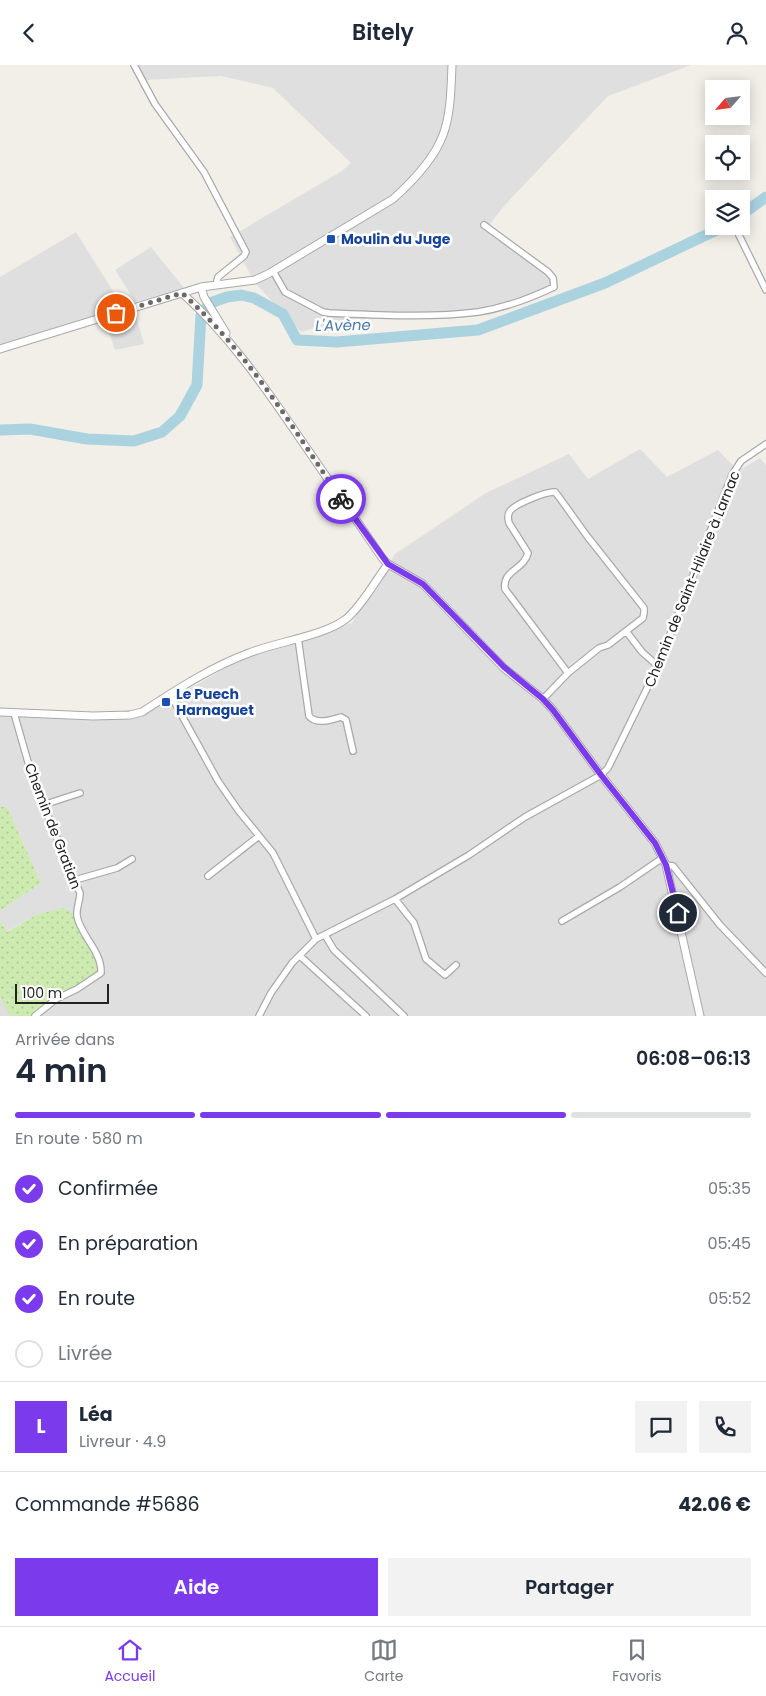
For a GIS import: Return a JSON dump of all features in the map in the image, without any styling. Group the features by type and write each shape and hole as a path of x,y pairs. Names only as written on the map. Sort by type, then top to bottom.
{"street":[{"path":"134,65 155,104 204,172 246,252 244,256 218,277 216,285"},
{"path":"0,349 202,287 254,280 273,271 393,199 410,184 441,139 445,128 452,89 452,65"},
{"path":"273,271 285,292 323,312 329,313 422,314 478,312 517,301 554,287 553,278 548,272 484,225"},
{"path":"739,235 766,291"},
{"path":"202,287 204,297 213,317 275,401 388,564 423,584 504,667 543,699 655,843 665,862 700,1016"},
{"path":"182,293 213,317"},
{"name":"Chemin de Saint-Hilaire à Larnac","path":"259,1016 271,993 316,939 395,899 469,855 525,817 601,775 608,768 658,666 732,475 741,461 766,445"},
{"path":"543,699 568,673 599,648 608,645 643,618 644,608 555,492 548,491 514,507 509,512 507,518 509,523 528,553 527,559 506,578 504,583 505,589 568,673"},
{"path":"0,712 93,716 130,715 142,712 223,664 251,652 323,631 345,620 388,564"},
{"path":"626,631 642,651 658,666"},
{"path":"298,638 309,716 318,721 327,721 341,717 346,720 353,751"},
{"path":"170,694 218,781 238,810 273,853 316,939"},
{"name":"Chemin de Gratian","path":"14,713 42,805 80,893 76,909 77,918 102,964 101,973 77,989 56,999 34,1016"},
{"path":"42,805 80,793"},
{"path":"208,877 259,836"},
{"path":"75,880 117,868 132,859"},
{"path":"562,921 620,887 658,861 665,862 673,866 720,925 766,973"},
{"path":"395,899 414,923 426,959 446,975 456,965"},
{"path":"325,935 334,950 404,1016"},
{"path":"300,956 366,1016"}],"shaded area":[{"path":"138,65 691,65 608,96 505,205 489,225 555,276 555,291 489,315 443,319 347,319 301,332 255,283 230,237 342,171 351,163 273,88 221,76 145,80"},
{"path":"76,232 121,304 134,300 115,270 151,247 184,288 132,303 144,344 115,350 105,320 0,353 0,277"},
{"path":"640,449 667,477 718,450 738,471 760,458 766,465 766,1016 31,1016 34,1012 38,914 6,932 0,921 0,911 41,883 7,808 0,807 0,716 90,720 141,717 241,659 352,623 395,554 486,493 569,454 588,479"},
{"path":"0,996 7,1009 10,1016 0,1016"}],"green space":[{"path":"0,807 7,807 41,883 0,911"},
{"path":"64,908 73,913 99,962 98,972 34,1012 31,1016 10,1016 0,996 0,921 7,932 38,914"}],"waterway":[{"name":"L'Avène","path":"750,209 766,197"},
{"name":"L'Avène","path":"0,430 30,429 87,439 134,441 162,432 180,416 197,385 201,315 210,303 227,297 241,295 254,298 283,314 297,340 337,342 478,330 605,283 706,235"}],"way so far":[{"path":"116,313 182,293 210,319 237,351 275,401 341,499"}],"place":[{"name":"Moulin du Juge","path":"331,239"},
{"name":"Le Puech Harnaguet","path":"166,702"}],"route":[{"path":"341,499 388,564 423,584 504,667 543,699 553,710 655,843 666,865 678,913"}]}
